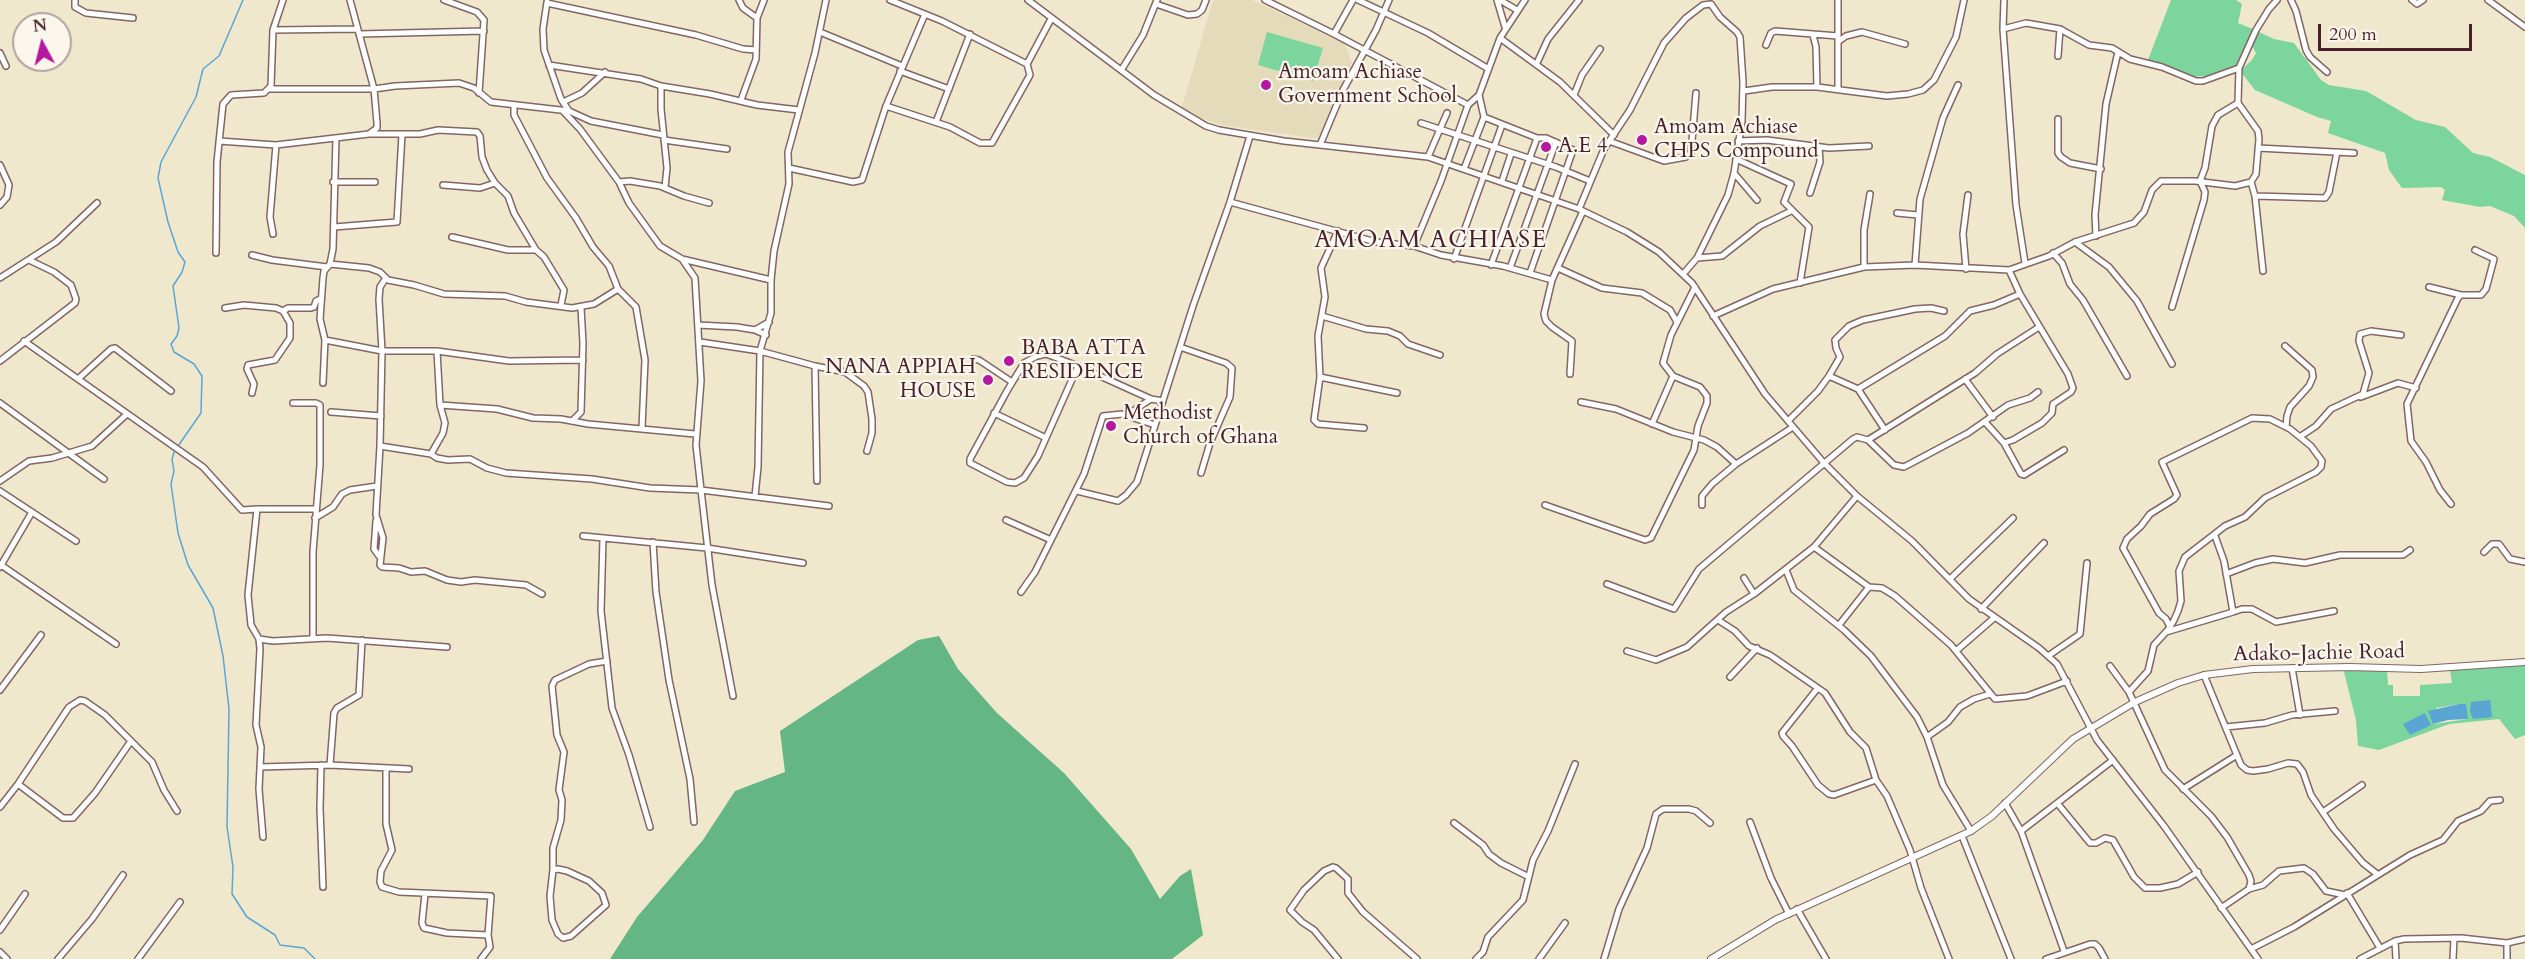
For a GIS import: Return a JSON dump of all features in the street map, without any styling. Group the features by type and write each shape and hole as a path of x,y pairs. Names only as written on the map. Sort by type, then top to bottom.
{"street":[{"path":"75,0 75,7 86,13 133,18"},
{"path":"270,89 273,73 273,30 283,0"},
{"path":"350,0 374,89 377,128 369,134"},
{"path":"444,0 477,12 484,20 479,93"},
{"path":"739,0 743,8 757,18"},
{"path":"741,100 753,70 757,18 765,0"},
{"path":"755,496 758,467 759,351 769,322 774,251 789,184 788,152 820,32 826,0"},
{"path":"890,0 970,34 1027,64"},
{"path":"1028,0 1154,94 1191,118 1219,130 1320,145 1428,157 1581,210 1651,247 1684,273 1695,286 1765,394 1824,463 1857,496 1906,536 1981,609 2048,656 2067,681 2090,728 2198,872 2258,959"},
{"path":"1122,69 1143,35 1156,2 1188,15 1197,14 1202,10 1206,0"},
{"path":"1265,0 1468,105"},
{"path":"1334,34 1353,0"},
{"path":"1358,0 1385,11 1457,49 1487,68"},
{"path":"1320,145 1343,90 1389,0"},
{"path":"1499,0 1517,10"},
{"path":"1499,0 1505,27"},
{"path":"1464,169 1484,117 1479,95 1487,68 1505,27 1525,0"},
{"path":"1537,63 1548,39 1579,0"},
{"path":"1838,0 1838,88"},
{"path":"1744,91 1772,87 1816,87 1887,96 1908,94 1929,86 1956,37 1964,0"},
{"path":"2004,0 2003,29 2016,205 2025,263"},
{"path":"1713,316 1773,289 1864,267 1915,265 2009,270 2075,242 2140,220 2152,190 2161,181 2200,181 2235,186 2251,182 2256,174 2258,131 2238,103 2239,68 2256,30 2277,0"},
{"path":"2291,0 2298,17 2306,50 2310,57 2327,72"},
{"path":"2412,0 2417,4 2423,0"},
{"path":"2487,0 2525,27"},
{"path":"756,50 743,49 696,35 547,1 543,39 563,111 580,129 619,182 629,203 660,246 682,259 771,280"},
{"path":"1570,374 1572,341 1552,327 1544,317 1552,280 1581,210 1590,181 1609,141 1635,102 1664,43 1678,25 1707,3 1713,6 1720,17 1740,35 1744,91 1734,173 1728,195 1697,258 1684,273"},
{"path":"789,168 853,182 862,180 886,106 925,14"},
{"path":"886,106 936,122 980,143 992,143 1030,75 1027,64 1051,19"},
{"path":"2003,29 2026,23 2060,28 2090,45 2104,46 2130,60 2162,67 2196,81 2203,81 2239,68"},
{"path":"2058,57 2060,28"},
{"path":"273,30 484,31"},
{"path":"820,32 949,89"},
{"path":"1766,45 1773,32 1808,33 1838,39 1862,32 1905,44"},
{"path":"936,122 970,34"},
{"path":"1813,35 1816,47 1816,87"},
{"path":"1500,38 1537,63 1574,95 1614,135"},
{"path":"1574,95 1582,75 1600,49"},
{"path":"2096,236 2096,208 2102,169 2106,104 2118,52"},
{"path":"0,53 6,66"},
{"path":"549,65 605,72 641,79 661,86 757,105 799,110"},
{"path":"562,101 582,93 605,72"},
{"path":"216,253 216,179 219,141 224,104 228,98 236,94 264,93 270,89 374,89 404,85 468,84 491,102 563,111 591,121 728,149"},
{"path":"1915,265 1919,233 1918,215 1948,103 1958,85"},
{"path":"661,86 667,168 665,187"},
{"path":"1609,141 1664,160 1686,157 1691,153 1695,93"},
{"path":"1414,246 1458,137 1468,105 1479,95"},
{"path":"562,101 563,111"},
{"path":"2172,307 2204,200 2205,192 2200,181 2214,120 2238,103"},
{"path":"514,106 514,115 536,158 593,247 609,266 618,289 634,303 640,322 645,360 642,428"},
{"path":"1428,157 1447,112"},
{"path":"1484,117 1537,138 1546,138 1573,150 1530,273"},
{"path":"2058,119 2058,153 2061,157 2070,163 2102,169"},
{"path":"1421,123 1439,131 1566,170 1590,181"},
{"path":"1454,258 1502,125"},
{"path":"219,141 276,145 369,134 402,134 438,130 477,132 480,136 482,157 495,183 508,196 514,213 536,250 544,257 564,290 561,306"},
{"path":"334,227 397,222 402,134"},
{"path":"1077,491 1114,501 1122,499 1137,482 1250,135"},
{"path":"323,383 325,340 320,319 320,299 322,278 328,265 334,227 333,182 336,138"},
{"path":"1491,265 1537,138"},
{"path":"1738,141 1767,140 1844,149 1869,146"},
{"path":"1510,268 1556,142"},
{"path":"273,234 270,217 276,145"},
{"path":"1810,192 1820,162 1818,147"},
{"path":"2258,148 2354,153"},
{"path":"2255,196 2325,198 2329,192 2337,152"},
{"path":"1502,181 1511,154"},
{"path":"1736,159 1791,184 1784,201 1791,211 1809,227 1800,283"},
{"path":"0,165 9,185 7,197 0,205"},
{"path":"1734,173 1757,200"},
{"path":"619,182 630,181 665,187 684,196 709,202"},
{"path":"333,182 375,182"},
{"path":"2251,182 2255,196 2263,271"},
{"path":"443,184 480,188 495,183"},
{"path":"1864,267 1864,230 1870,194"},
{"path":"1966,269 1963,234 1968,195"},
{"path":"1230,202 1376,242 1414,246 1454,258 1510,268 1552,280"},
{"path":"0,278 56,242 97,203"},
{"path":"1697,258 1722,256 1760,226 1791,211"},
{"path":"1898,213 1918,215"},
{"path":"1338,231 1321,268 1325,297 1318,336 1320,377 1315,422 1364,428"},
{"path":"452,237 508,250 536,250"},
{"path":"2075,242 2109,267 2137,301 2172,364"},
{"path":"2429,287 2461,295 2483,294 2491,278 2493,257 2475,250"},
{"path":"2053,253 2062,263 2070,284 2084,300 2127,376"},
{"path":"252,255 272,260 369,268 380,272 388,280 444,294 505,296 526,302 582,308 599,302 618,289"},
{"path":"682,259 695,278 701,381 695,434 707,548 733,696"},
{"path":"0,361 75,303 76,299 71,285 54,272 29,260"},
{"path":"1558,268 1602,288 1642,293 1670,310 1677,322"},
{"path":"2004,443 2035,429 2052,413 2053,404 2071,392 2073,388 2068,374 2020,294 2009,270"},
{"path":"386,278 380,287 379,299 382,351 381,446 374,549 382,567 411,572 425,571 447,580 461,582 474,580 526,585 542,594"},
{"path":"1545,506 1648,540 1682,478 1707,403 1705,392 1700,387 1673,376 1665,369 1663,360 1677,322 1695,286"},
{"path":"1858,389 1945,336 1970,311 1994,305 2020,294"},
{"path":"2451,504 2440,490 2409,436 2407,404 2461,295"},
{"path":"283,311 288,308 311,309 316,300 320,299"},
{"path":"225,308 244,305 276,308 283,311 290,323 290,338 275,360 248,365 247,369 254,384 252,393"},
{"path":"582,308 581,412 588,424"},
{"path":"1788,421 1818,392 1829,376 1840,357 1835,340 1849,326 1875,317 1916,309 1931,308 1944,311"},
{"path":"1322,316 1366,329 1388,331 1400,336 1408,344 1440,355"},
{"path":"755,330 769,322"},
{"path":"698,325 755,330 766,335"},
{"path":"1868,440 1982,368 1997,354 2040,327"},
{"path":"2361,397 2369,374 2360,334 2371,331 2401,335"},
{"path":"325,340 382,351 437,351 509,361 583,360"},
{"path":"24,341 204,467 242,510 315,509"},
{"path":"700,342 759,351 845,372 864,386 872,419 872,433 867,451"},
{"path":"2285,346 2312,370 2313,377 2310,386 2290,407 2286,427"},
{"path":"1180,347 1226,363 1232,368 1230,397 1210,443 1201,473"},
{"path":"78,379 111,349 115,348 171,391"},
{"path":"431,454 443,433 445,423 440,405 437,351"},
{"path":"1078,366 1034,465 1024,478 1015,483 1007,482 970,461 994,413 1024,363 1037,356 1046,354 1078,366 1151,399 1163,401"},
{"path":"973,359 979,360 1012,382"},
{"path":"815,366 817,481"},
{"path":"1653,424 1673,376"},
{"path":"1829,376 1858,389 1885,430"},
{"path":"1320,377 1397,393"},
{"path":"1965,379 1993,417"},
{"path":"2301,436 2316,426 2331,409 2398,382 2416,388"},
{"path":"1607,584 1674,609 1699,569 1853,439 1857,437 1868,440 1897,468 1904,467 1926,458 1993,417 2008,405 2030,398 2038,392"},
{"path":"1127,415 1151,399"},
{"path":"1581,402 1616,409 1673,432 1697,438 1712,444 1736,464"},
{"path":"0,403 104,479"},
{"path":"293,403 320,405 320,465 315,509 313,638"},
{"path":"440,405 497,410 588,424 695,434"},
{"path":"331,412 381,416"},
{"path":"572,421 581,412"},
{"path":"994,413 1046,438"},
{"path":"1021,592 1035,572 1077,491 1091,458 1103,416 1115,413 1127,415 1155,425"},
{"path":"0,481 29,461 52,458 97,443 127,414"},
{"path":"2129,692 2148,671 2154,645 2170,627 2181,601 2178,579 2180,565 2189,553 2215,536 2225,526 2245,517 2274,492 2316,472 2321,467 2322,461 2301,436 2270,419 2252,418 2163,462 2162,466 2177,495 2150,513 2141,526 2127,539 2123,548 2159,613 2170,627"},
{"path":"1985,422 2004,443 2021,474 2024,475 2064,450"},
{"path":"1702,505 1702,496 1712,484 1736,464 1793,427"},
{"path":"381,446 431,454 448,460 470,459 487,468 506,473 536,477 592,479 650,488 701,490 829,506"},
{"path":"315,518 333,507 342,494 350,490 377,486"},
{"path":"0,491 76,542"},
{"path":"1627,651 1648,659 1662,659 1689,646 1731,609 1814,547 1857,496"},
{"path":"256,509 248,595 251,625 259,639 259,697 256,725 261,747 263,837"},
{"path":"32,512 1,566 116,644"},
{"path":"1950,579 2013,518"},
{"path":"1006,520 1051,540"},
{"path":"376,521 384,545 379,556"},
{"path":"583,536 707,548 803,563"},
{"path":"2215,536 2226,574 2233,612"},
{"path":"603,539 601,611 612,708 629,755 650,827"},
{"path":"653,542 656,592 666,663 690,779 694,822"},
{"path":"1981,609 2044,543"},
{"path":"2484,552 2492,544 2499,544 2510,560 2525,562"},
{"path":"1814,547 1869,587 1882,588 1895,596 1956,651 1990,694 1997,699 2027,696 2067,681"},
{"path":"2226,574 2273,559 2304,563 2346,554 2403,555 2410,550"},
{"path":"2048,656 2080,634 2087,563"},
{"path":"1786,570 1794,590 1839,625 1878,664 1917,717 1927,737 1943,785 1971,831"},
{"path":"1744,578 1754,594"},
{"path":"1839,625 1869,587"},
{"path":"2166,633 2233,612 2252,609 2276,622 2334,611"},
{"path":"1956,651 1994,618"},
{"path":"1718,620 1747,644 1770,655 1825,693 1853,736 1866,748 1876,780 1887,796 1949,959"},
{"path":"0,690 41,636"},
{"path":"259,639 273,641 313,638 362,640 447,647"},
{"path":"330,765 334,713 337,708 359,695 362,640"},
{"path":"1730,677 1757,648"},
{"path":"553,870 567,871 589,881 602,893 606,905 572,936 563,938 558,934 552,920 550,896 553,848 561,820 562,800 559,790 564,752 557,735 552,686 555,681 589,664 607,662"},
{"name":"Adako-Jachie Road","path":"1713,958 1758,929 1797,909 1971,831 2005,803 2066,745 2090,728 2166,687 2204,675 2253,669 2421,669 2525,662"},
{"path":"2110,666 2135,702 2159,761 2228,837 2249,875 2251,881 2249,889"},
{"path":"2292,668 2300,715"},
{"path":"2204,675 2241,765 2247,770 2268,769 2288,763 2297,764 2303,772 2311,795 2323,812 2363,863 2378,874"},
{"path":"1817,689 1782,733 1783,736 1818,785 1829,794 1834,795 1876,780"},
{"path":"1927,737 1948,722 1960,707 1990,694"},
{"path":"0,807 74,702 85,701 105,716 155,765 164,790 177,811"},
{"path":"2226,727 2335,711"},
{"path":"18,784 63,818 73,818 95,793 131,741"},
{"path":"2183,789 2237,755"},
{"path":"2020,831 2113,760"},
{"path":"1476,959 1483,952 1488,937 1523,900 1526,893 1527,876 1575,764"},
{"path":"321,765 323,887"},
{"path":"260,767 330,765 409,769"},
{"path":"386,768 386,824 392,850 381,871 380,882 386,890 491,896 488,936 490,947 480,959"},
{"path":"2323,812 2362,786"},
{"path":"2251,949 2294,927 2410,855 2443,840 2458,821 2481,811 2490,801 2500,800"},
{"path":"2005,803 2020,831 2064,951"},
{"path":"2058,804 2090,843 2097,843 2105,838 2113,840 2134,877 2145,888 2152,889 2178,884 2198,872"},
{"path":"1604,959 1619,909 1647,848 1656,814 1663,809 1689,809 1696,811 1710,823"},
{"path":"1750,822 1771,878 1789,914"},
{"path":"1454,823 1483,845 1489,854 1501,863 1527,876"},
{"path":"1962,836 2011,959"},
{"path":"1338,959 1314,930 1290,910 1304,890 1324,871 1333,867 1336,867 1347,879 1348,893 1363,912 1417,959"},
{"path":"2221,908 2249,889 2264,885 2279,871 2304,868 2313,874 2326,891 2346,894 2380,948"},
{"path":"69,959 60,957 123,875"},
{"path":"0,930 25,894"},
{"path":"425,894 422,923 424,928 447,933 488,936"},
{"path":"138,959 180,902"},
{"path":"1797,909 1826,959"},
{"path":"1539,959 1565,923"},
{"path":"2360,959 2395,941 2454,938 2507,943 2525,939"},
{"path":"2453,959 2454,938"},
{"path":"2395,941 2396,959"},
{"path":"2507,943 2507,959"},
{"path":"2046,959 2064,951 2095,944 2105,959"},
{"path":"0,952 7,959"}],"shaded area":[{"name":"Amoam Achiase Government School","path":"1213,0 1252,0 1345,44 1352,63 1321,139 1221,125 1195,116 1182,107"}],"green space":[{"path":"2171,0 2236,0 2242,4 2238,23 2255,30 2235,69 2208,76 2188,77 2175,68 2148,60"},
{"path":"1267,32 1323,48 1313,81 1258,65"},
{"path":"2259,32 2274,39 2294,43 2321,80 2329,85 2366,91 2416,120 2445,127 2473,153 2490,157 2525,175 2525,228 2514,216 2490,206 2480,207 2442,200 2445,190 2441,187 2402,188 2389,170 2385,153 2328,133 2331,121 2255,90 2240,71 2256,53 2252,46"},
{"path":"939,636 958,669 997,713 1064,773 1131,849 1160,899 1180,876 1191,869 1203,935 1172,959 610,959 637,917 703,840 735,791 785,772 780,731 918,640"},
{"path":"2525,664 2525,735 2515,739 2499,719 2449,724 2379,750 2358,746 2356,720 2343,668 2387,670 2388,685 2393,685 2393,696 2420,696 2420,685 2452,683 2450,670","holes":["2459,704 2468,719 2434,724 2436,708"]}],"water":[{"path":"2490,700 2492,717 2473,719 2470,711 2471,702"},
{"path":"2466,704 2468,719 2448,720 2433,724 2428,711"},
{"path":"2425,713 2431,725 2410,735 2403,724"}],"waterway":[{"path":"178,446 201,413 202,376 194,364 174,352 171,344 179,328 173,286 185,262 178,252 168,222 158,178 161,162 196,97 203,69 219,56 243,0"},
{"path":"174,452 171,484 178,533 188,565 213,608 223,656 229,709 227,827 233,867 232,894 247,917 275,935 280,945 304,948 315,959"}],"place":[{"name":"Amoam Achiase Government School","path":"1266,85"},
{"name":"Amoam Achiase CHPS Compound","path":"1642,140"},
{"name":"A.E 4","path":"1546,147"},
{"name":"BABA ATTA RESIDENCE","path":"1009,361"},
{"name":"NANA APPIAH HOUSE","path":"988,380"},
{"name":"Methodist Church of Ghana","path":"1111,426"}],"district":[{"name":"AMOAM ACHIASE","path":"1431,241"}]}
